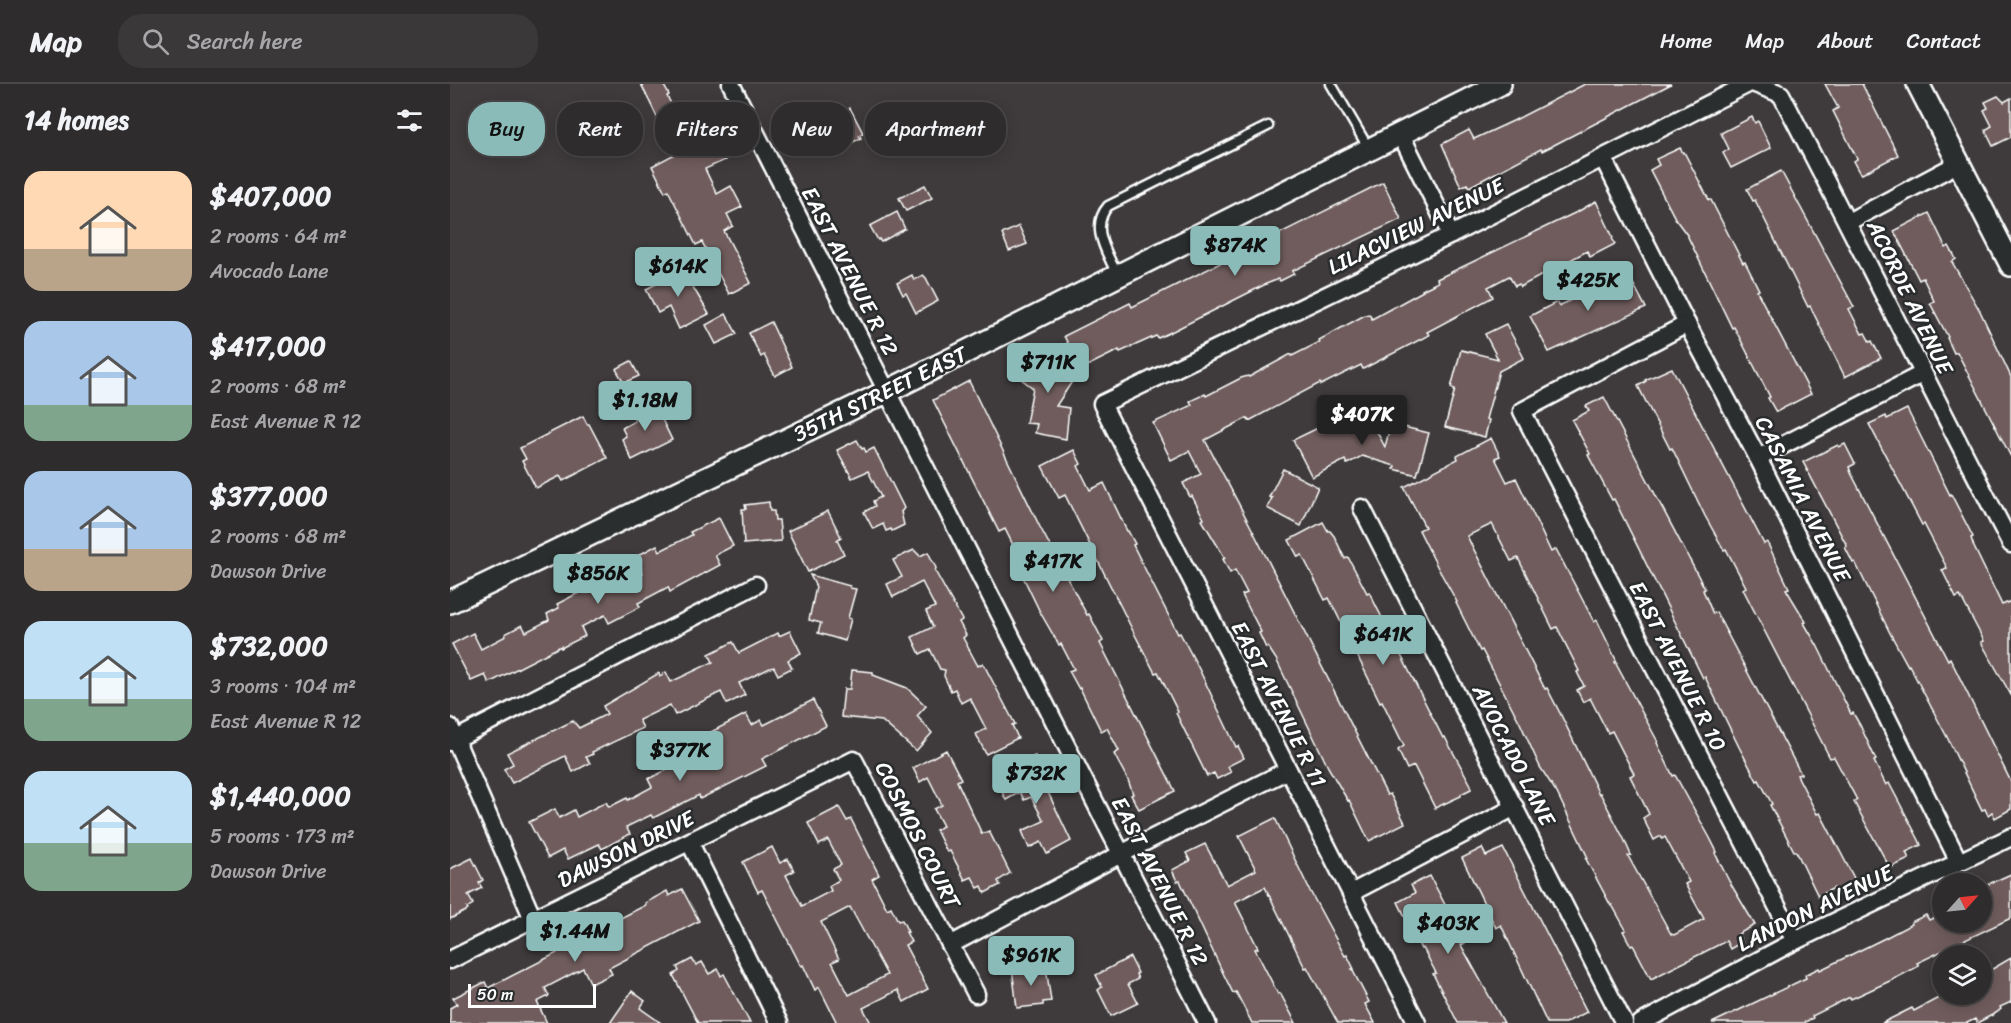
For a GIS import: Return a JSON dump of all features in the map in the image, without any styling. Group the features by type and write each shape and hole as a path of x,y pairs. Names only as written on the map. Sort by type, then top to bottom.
{"street":[{"name":"EAST AVENUE R 12","path":"731,84 1207,1023"},
{"name":"35TH STREET EAST","path":"450,602 886,392 1500,84"},
{"name":"LILACVIEW AVENUE","path":"1102,404 1451,235 1748,84"},
{"name":"ACORDE AVENUE","path":"1755,84 1781,94 1848,222 1922,374 2011,544"},
{"path":"1918,84 2011,265"},
{"path":"1400,133 1451,235"},
{"name":"CASAMIA AVENUE","path":"1603,158 1758,458 1959,862"},
{"path":"1848,222 1959,163"},
{"name":"EAST AVENUE R 10","path":"1687,324 1522,411 1795,941"},
{"path":"1758,458 1922,374"},
{"name":"EAST AVENUE R 11","path":"1102,404 1417,1023"},
{"name":"AVOCADO LANE","path":"1362,508 1624,1023"},
{"path":"533,919 452,736 756,585"},
{"name":"DAWSON DRIVE","path":"450,960 854,760"},
{"name":"COSMOS COURT","path":"854,760 976,994"},
{"path":"950,945 1121,854 1288,771"},
{"path":"1351,893 1515,807"},
{"name":"LANDON AVENUE","path":"1641,1023 1795,941 2011,837"},
{"path":"690,843 779,1023"}],"lane":[{"path":"1331,84 1369,149"},
{"path":"1118,276 1100,234 1099,223 1108,206 1268,126"}],"building":[{"path":"641,84 663,84 669,95 667,96 670,102 655,102 655,113"},
{"path":"1585,84 1671,84 1469,187 1467,184 1461,187 1442,144 1469,130 1474,139"},
{"path":"1825,84 1862,84 1898,155 1862,174 1854,161 1857,159 1833,111 1838,108"},
{"path":"1998,96 2004,102 2011,98 2011,137 1993,146 1985,130 1992,126 1984,110 1988,108 1985,102"},
{"path":"853,114 863,133 859,135 861,138 853,142"},
{"path":"1752,117 1755,123 1758,121 1771,148 1731,168 1723,153 1729,149 1721,133"},
{"path":"1680,148 1711,200 1743,263 1745,262 1759,290 1757,291 1811,394 1776,412 1687,235 1676,220 1650,170 1659,165 1656,159"},
{"path":"671,156 723,156 725,160 705,169 717,194 731,186 742,207 727,214 733,226 724,231 751,283 729,294 702,242 696,245 668,190 665,192 652,166"},
{"path":"1781,171 1854,307 1849,309 1862,334 1865,333 1870,342 1872,341 1881,358 1845,377 1755,200 1753,201 1747,189"},
{"path":"1383,182 1401,219 1292,271 1294,274 1280,281 1279,279 1266,284 1158,338 1156,336 1120,352 1119,350 1081,369 1064,336 1130,303 1132,307"},
{"path":"925,185 932,198 906,211 899,198"},
{"path":"1596,201 1615,244 1590,257 1587,251 1520,287 1519,284 1515,286 1509,276 1488,287 1493,297 1427,332 1429,335 1363,369 1361,365 1321,385 1320,383 1249,421 1247,418 1205,440 1387,795 1390,794 1405,823 1369,841 1349,800 1328,767 1276,659 1268,647 1266,648 1259,633 1261,632 1242,595 1247,593 1235,570 1230,573 1223,559 1225,558 1183,483 1201,474 1189,451 1171,460 1153,423 1192,405 1190,401 1205,394 1206,396 1241,378 1249,377 1291,354 1292,356 1320,342 1319,340 1365,315 1369,314 1372,319 1438,282 1437,279"},
{"path":"897,212 905,229 881,242 870,226"},
{"path":"1929,213 1946,248 1949,246 1956,259 1952,262 1980,311 2011,377 2011,457 1957,352 1954,353 1930,303 1934,301 1923,278 1919,280 1894,231"},
{"path":"1019,226 1027,244 1009,251 1002,234"},
{"path":"681,267 709,314 679,329 669,307 658,313 646,289 666,279 664,276"},
{"path":"1627,272 1646,308 1549,352 1530,316 1557,302 1559,306"},
{"path":"912,275 914,280 923,275 926,278 938,301 916,313 906,293 903,295 897,283"},
{"path":"726,314 737,334 716,344 706,325"},
{"path":"771,322 792,367 775,376 764,355 761,357 749,333"},
{"path":"1506,324 1524,358 1499,371 1486,419 1489,420 1485,437 1445,427 1455,389 1451,388 1461,350 1498,359 1485,334"},
{"path":"1041,348 1077,374 1056,406 1069,408 1066,439 1035,433 1037,424 1026,423 1033,388 1020,378"},
{"path":"631,361 639,376 624,383 616,369"},
{"path":"1672,368 1764,544 1767,542 1789,588 1786,589 1806,622 1804,623 1851,714 1853,713 1860,725 1886,785 1889,783 1919,840 1921,845 1906,852 1909,859 1890,868 1854,802 1857,800 1834,757 1830,758 1764,630 1743,589 1746,587 1705,516 1672,448 1670,449 1638,386 1645,380"},
{"path":"969,381 1040,527 1103,641 1100,643 1175,791 1139,809 1131,795 1133,794 1128,780 1114,754 1119,751 1107,728 1101,731 1069,671 1074,669 1040,612 1013,556 1017,553 1005,529 999,532 933,400"},
{"path":"1604,397 1705,589 1703,590 1713,614 1716,612 1801,774 1797,775 1817,814 1820,813 1854,878 1857,885 1838,895 1834,888 1818,896 1770,805 1772,804 1739,747 1705,677 1703,678 1614,499 1612,500 1588,455 1590,454 1572,420 1589,411 1586,406"},
{"path":"654,403 672,440 632,460 622,439 626,436 622,428 635,421 632,414"},
{"path":"1907,409 1973,537 1971,538 1974,547 2002,605 2011,601 2011,695 1981,642 1984,641 1963,601 1960,596 1956,598 1942,570 1947,568 1869,424 1886,416 1887,419"},
{"path":"1366,411 1385,447 1391,424 1429,433 1417,475 1394,469 1395,466 1362,456 1347,464 1345,460 1312,477 1293,440 1320,427 1323,432"},
{"path":"583,416 607,458 563,481 560,476 536,488 522,461 526,459 520,448"},
{"path":"1491,438 1500,456 1495,458 1507,482 1516,478 1551,552 1556,549 1594,622 1597,620 1617,662 1615,662 1658,742 1673,776 1675,775 1710,838 1729,881 1755,925 1738,934 1742,942 1730,949 1726,941 1651,979 1633,945 1631,946 1623,931 1626,930 1586,859 1588,858 1557,793 1540,767 1520,723 1482,650 1480,651 1419,530 1425,527 1404,487 1458,459 1457,456","holes":["1492,524 1511,561 1518,558 1553,629 1557,627 1579,671 1577,672 1584,686 1577,690 1583,702 1590,698 1608,733 1612,731 1634,774 1630,776 1649,814 1643,818 1654,840 1661,836 1662,839 1665,837 1689,882 1685,884 1704,919 1674,935 1671,934 1628,856 1631,855 1624,839 1467,536"]},
{"path":"857,440 866,452 874,448 904,508 901,512 904,525 892,531 891,529 886,531 883,524 873,529 864,512 875,506 873,501 881,497 868,471 852,478 837,450"},
{"path":"1845,444 1855,464 1849,467 1851,473 1948,660 1950,658 2011,782 2011,809 1995,818 1992,812 1988,815 1985,809 1982,810 1947,737 1890,633 1855,562 1853,563 1845,547 1847,546 1803,462 1838,445 1839,447"},
{"path":"1074,450 1081,464 1078,466 1090,490 1104,483 1178,634 1180,633 1236,747 1238,746 1244,758 1228,766 1231,772 1217,779 1214,773 1207,776 1158,672 1155,673 1065,495 1059,498 1042,466"},
{"path":"1283,469 1318,487 1301,526 1267,508 1272,498 1269,497"},
{"path":"769,502 770,511 774,511 775,520 779,520 781,541 744,544 742,509 746,509 745,505"},
{"path":"828,511 841,537 837,540 844,554 808,572 788,531"},
{"path":"719,518 733,546 715,555 720,565 670,592 668,587 638,603 640,607 609,623 605,615 581,627 585,636 489,683 485,675 471,681 452,644 473,633 481,649 522,625 526,632 549,620 547,614 559,608 557,604 584,590 586,593 617,578 620,585 643,573 635,557 657,545 660,551 692,535 690,532"},
{"path":"1323,522 1334,536 1345,559 1348,557 1367,593 1369,592 1443,738 1445,737 1471,785 1471,789 1461,796 1435,808 1414,766 1407,769 1398,750 1404,746 1329,598 1325,600 1302,555 1298,557 1289,540"},
{"path":"914,550 920,556 928,552 936,568 935,571 962,620 959,622 966,635 963,638 978,666 983,663 1015,724 1012,725 1018,738 986,754 976,734 986,729 970,698 961,703 955,689 951,691 944,676 945,670 940,669 930,649 920,654 912,637 933,627 926,611 935,607 922,582 893,597 887,584 902,577 893,560"},
{"path":"810,575 856,589 848,618 851,619 845,641 818,633 821,623 809,620 816,587"},
{"path":"790,631 801,653 788,660 792,668 778,675 774,667 770,668 739,683 745,695 727,704 721,692 675,715 670,705 639,720 643,728 592,752 593,754 586,757 590,763 573,772 565,756 512,783 504,769 513,764 507,753 573,721 579,728 607,714 603,706 659,673 660,676 666,672 671,682 713,662 709,654 733,642 739,653 778,633 779,636"},
{"path":"852,670 873,672 873,675 907,688 926,706 917,716 932,733 916,751 882,721 841,717 844,689 850,689"},
{"path":"813,700 826,726 762,759 766,766 700,799 699,795 653,818 651,815 626,827 630,834 602,849 599,844 568,859 563,850 548,858 529,822 555,809 559,818 574,810 577,817 606,802 609,807 627,798 628,800 652,787 648,779 712,748 705,735 746,714 752,725 761,720 764,725"},
{"path":"946,750 961,779 957,781 982,834 989,831 1010,873 998,881 1000,885 985,893 982,886 978,888 972,877 965,880 950,851 947,852 936,830 943,826 934,809 942,805 928,777 920,782 913,768"},
{"path":"1035,756 1049,787 1046,788 1071,841 1047,854 1041,842 1029,848 1022,831 1044,821 1031,797 1024,800 1020,792 1006,800 996,779 1021,766 1019,763"},
{"path":"839,807 847,821 851,819 879,875 872,879 887,909 891,907 898,921 902,920 911,942 905,945 928,989 904,1002 898,990 863,1008 871,1023 837,1023 819,987 815,990 762,890 758,892 743,862 772,847 780,863 788,859 794,871 786,875 802,906 831,891 829,886 839,880 833,869 841,865 828,840 819,845 808,823","holes":["850,907 887,975 849,995 832,962 839,959 821,922"]},
{"path":"1275,818 1310,891 1354,969 1352,969 1369,1002 1365,1004 1375,1023 1338,1023 1307,967 1305,968 1265,887 1235,902 1258,948 1255,949 1296,1023 1252,1023 1236,992 1233,993 1180,881 1177,881 1172,870 1190,861 1186,853 1205,844 1227,885 1256,870 1239,836"},
{"path":"1482,848 1486,856 1503,848 1587,1012 1565,1023 1547,1023 1501,925 1496,928 1462,858"},
{"path":"472,858 483,880 479,883 482,888 468,895 473,904 467,908 468,910 450,919 450,869"},
{"path":"2011,874 2011,918 1992,927 1992,883"},
{"path":"1430,876 1465,943 1461,945 1504,1023 1458,1023 1433,974 1436,973 1423,948 1421,949 1398,902 1415,893 1411,885"},
{"path":"682,889 699,921 609,968 612,974 591,984 583,968 545,988 549,996 537,1002 547,1023 450,1023 450,1008 457,1004 453,998 485,982 488,988 557,953 554,947 577,935 580,939 646,905 645,903 667,891 669,896"},
{"path":"1926,915 1929,920 1932,919 1932,933 1980,933 1955,945 1932,945 1932,956 1917,963 1919,966 1851,999 1850,997 1803,1023 1712,1023 1806,978 1805,975 1819,968 1820,970 1885,938 1912,924 1911,922"},
{"path":"1130,957 1138,973 1136,974 1138,979 1128,984 1138,1003 1111,1016 1098,990 1102,987 1096,975"},
{"path":"2011,958 2011,1002 1977,1023 1975,1019 1967,1023 1882,1023 1912,1008 1914,1011 1932,1001 1932,1005 1992,1005 1992,969"},
{"path":"692,959 696,965 702,962 709,974 718,969 721,976 724,974 750,1023 698,1023 673,975 679,971 677,967"},
{"path":"1031,966 1031,969 1046,967 1051,1001 1043,1002 1043,1005 1017,1008 1012,968"},
{"path":"632,991 645,1001 640,1008 661,1023 610,1023"}]}
